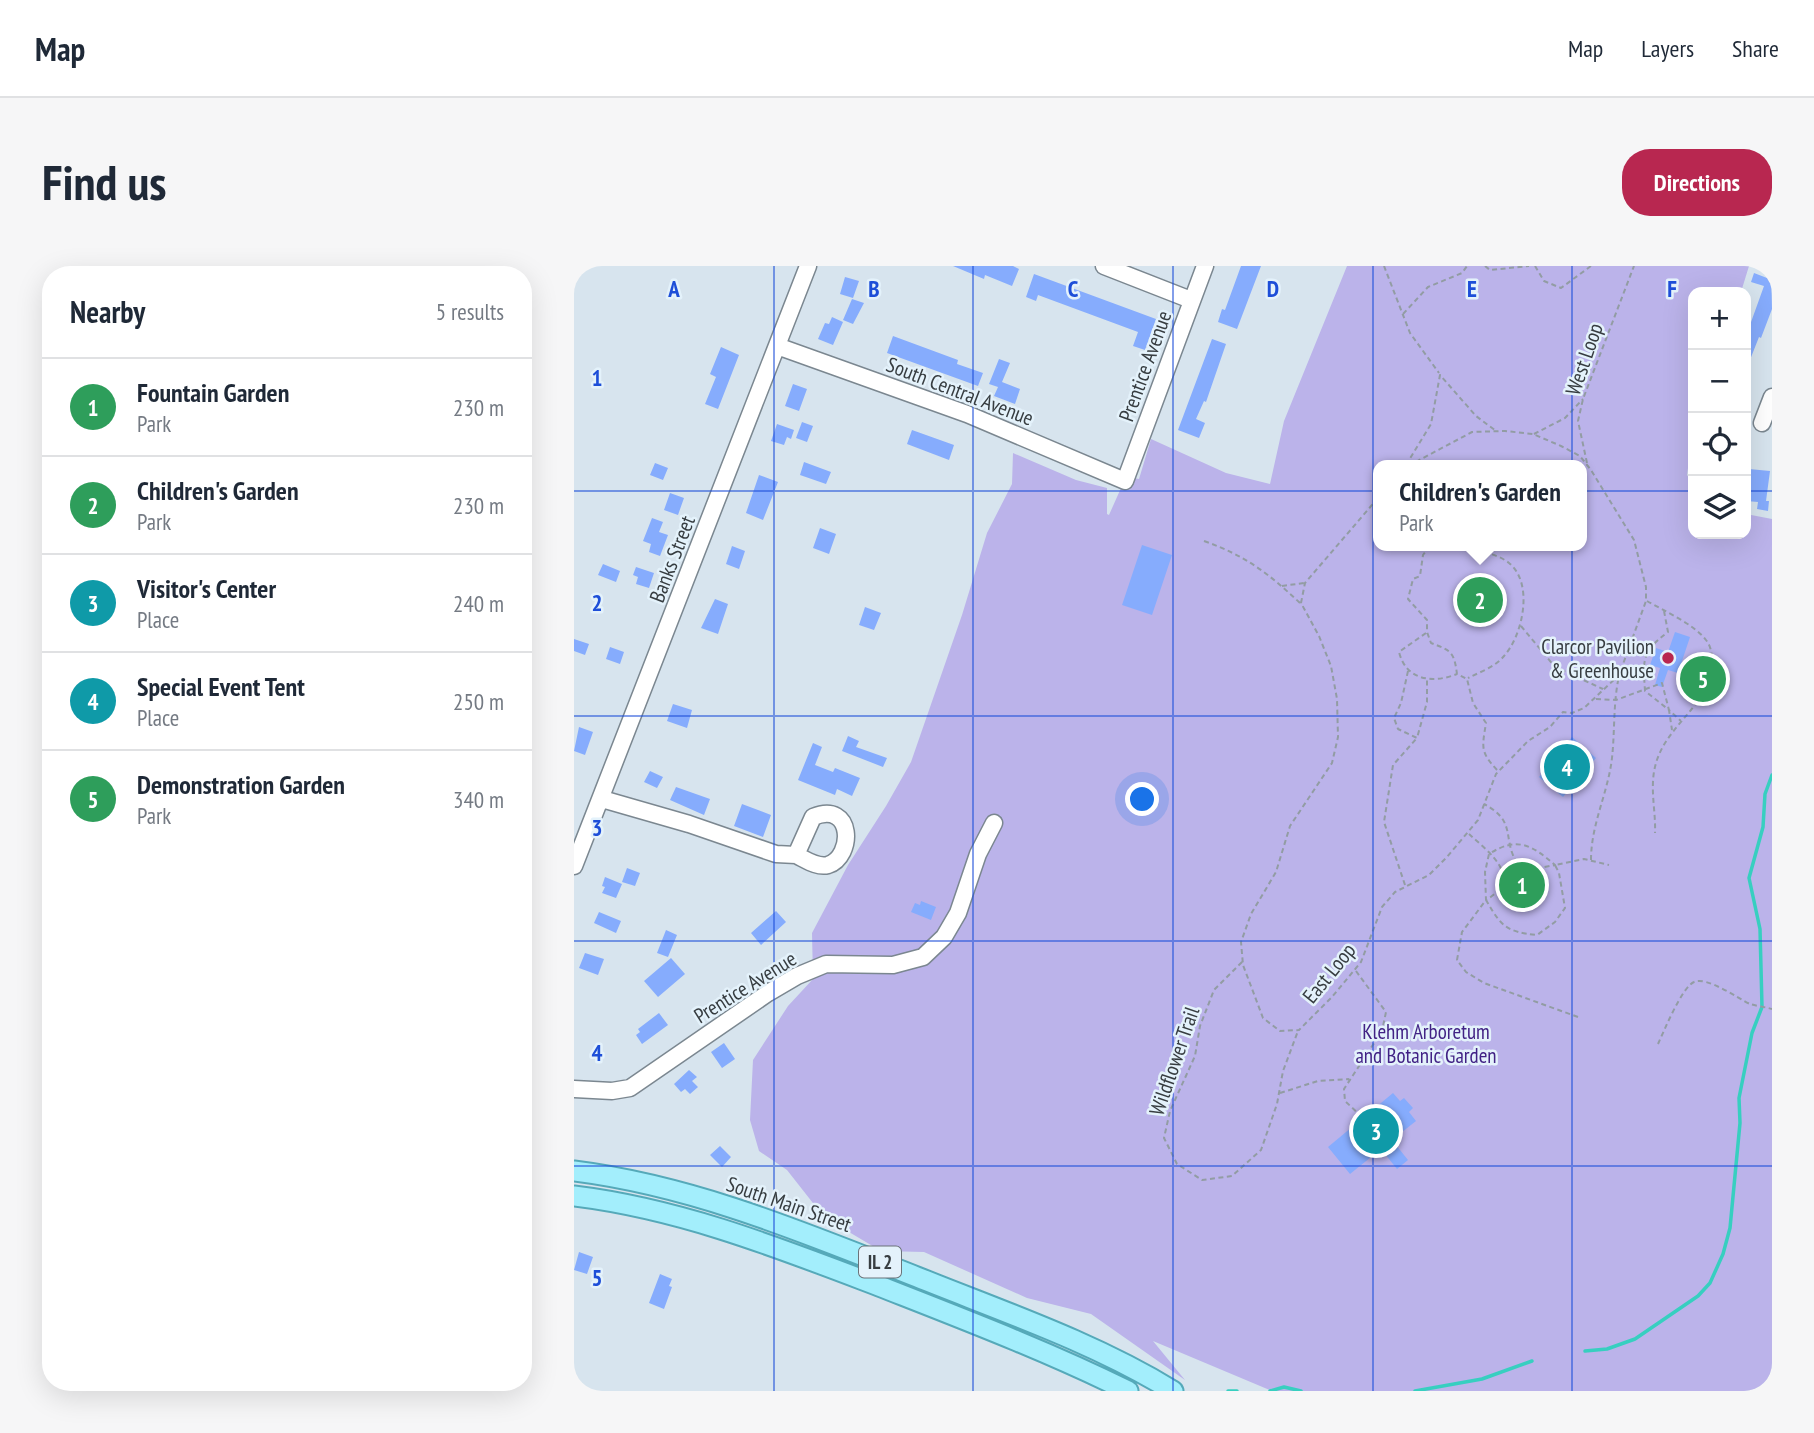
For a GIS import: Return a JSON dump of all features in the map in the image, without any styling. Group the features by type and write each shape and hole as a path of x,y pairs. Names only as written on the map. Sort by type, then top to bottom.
{"main road":[{"name":"South Main Street","path":"575,1171 638,1182 732,1207 790,1226 1100,1351 1173,1391"},
{"name":"South Main Street","path":"574,1196 651,1208 774,1245 981,1325 1128,1391"},
{"path":"1100,1377 1118,1391"}],"street":[{"name":"Banks Street","path":"574,866 808,266"},
{"path":"1104,266 1191,300"},
{"name":"Prentice Avenue","path":"1125,481 1205,266"},
{"name":"South Central Avenue","path":"777,346 967,414 1125,481"},
{"path":"1762,423 1772,397"},
{"path":"602,799 689,824 776,854 796,855"},
{"name":"Prentice Avenue","path":"574,1090 612,1091 630,1088 768,993 797,976 826,964 893,965 923,957 944,937 958,914 978,854 994,823"}],"path":[{"path":"1384,266 1410,333 1476,416 1496,431"},
{"path":"1403,314 1428,287 1462,273 1467,266"},
{"path":"1486,266 1490,270 1529,266"},
{"path":"1535,266 1544,281 1561,288 1591,266"},
{"name":"West Loop","path":"1586,460 1578,421 1583,399 1634,266"},
{"path":"1409,460 1431,424 1440,374"},
{"path":"1533,434 1565,418 1583,399"},
{"name":"East Loop","path":"1419,460 1472,432 1496,431 1533,434 1584,460"},
{"name":"East Loop","path":"1301,603 1331,666 1337,699 1338,737 1332,763 1290,826 1276,872 1251,914 1241,942 1242,961 1263,1017 1280,1031 1299,1030 1355,970 1368,946 1382,907 1395,892 1429,875 1468,833 1478,820 1498,771 1528,741 1550,727 1563,712 1572,713 1595,699 1619,675 1646,601 1647,587 1634,540 1587,464"},
{"path":"1205,541 1235,552 1301,603 1305,583 1373,504"},
{"path":"1426,551 1420,576 1413,579 1408,599 1427,620 1431,643 1450,650 1455,658 1457,674"},
{"path":"1467,679 1502,659 1514,644 1520,625 1524,592 1521,576 1508,562 1474,551"},
{"path":"1281,586 1305,583"},
{"path":"1646,601 1685,623 1707,640 1711,656 1706,689 1666,739 1656,763 1652,786 1655,833"},
{"path":"1645,691 1645,653 1668,632 1663,610"},
{"path":"1520,625 1555,667 1604,689"},
{"path":"1427,632 1399,652 1403,667 1412,674 1437,680 1457,674 1467,679 1474,703 1486,723 1482,749 1485,757 1498,771"},
{"path":"1408,671 1394,718 1398,729 1417,738"},
{"path":"1591,861 1591,842 1612,760 1619,675"},
{"path":"1405,886 1384,822 1393,765 1417,738 1427,702 1427,677"},
{"path":"1595,699 1616,700 1662,683 1672,732"},
{"path":"1645,691 1681,721"},
{"path":"1484,804 1502,816 1509,831 1511,855 1518,865"},
{"path":"1468,833 1501,864 1504,877"},
{"path":"1509,843 1525,845 1542,853 1555,865 1559,873 1565,908 1555,922 1537,935 1517,933 1500,923 1486,900 1485,872 1489,854 1509,843"},
{"path":"1578,1017 1484,983 1466,972 1457,960 1462,933 1486,900 1496,894 1508,870 1518,865 1534,869 1584,859 1609,864"},
{"name":"Wildflower Trail","path":"1242,961 1214,990 1200,1026 1195,1056 1170,1111 1164,1138 1177,1164 1202,1180 1232,1176 1261,1150 1283,1071 1299,1030"},
{"path":"1355,970 1386,1012 1382,1031 1345,1089 1345,1101 1362,1116"},
{"path":"1658,1044 1686,990 1693,982 1706,983 1739,996 1748,1003 1772,1009"},
{"path":"1279,1093 1318,1081 1350,1079"}],"green space":[{"name":"Klehm Arboretum and Botanic Garden","path":"1347,266 1749,266 1743,287 1688,287 1688,539 1751,539 1751,515 1772,519 1772,1391 1272,1391 1153,1341 1185,1380 1091,1314 1027,1298 924,1252 881,1251 849,1232 831,1226 787,1170 759,1151 750,1120 753,1060 788,1006 813,979 812,933 848,865 911,762 962,615 987,533 1012,484 1013,453 1076,480 1107,488 1109,515 1121,488 1134,478 1139,479 1151,439 1226,473 1270,484 1284,421"}],"building":[{"path":"953,266 1013,266 1019,269 1012,286 985,275 984,279"},
{"path":"1241,266 1261,266 1237,329 1218,322"},
{"path":"1771,267 1772,309 1751,357 1751,322 1764,286 1751,282 1754,273 1767,278"},
{"path":"1034,274 1156,319 1145,350 1133,346 1138,332 1038,295 1036,301 1026,297"},
{"path":"845,277 859,281 853,298 840,294"},
{"path":"852,299 864,303 853,324 843,320"},
{"path":"832,317 843,322 833,345 818,339 825,323 829,324"},
{"path":"893,336 958,360 957,364 983,373 978,386 887,353"},
{"path":"1212,339 1226,344 1206,402 1204,401 1196,419 1205,423 1199,438 1178,430"},
{"path":"721,347 739,355 718,409 705,404 716,377 710,374"},
{"path":"999,359 1010,363 1002,382 1020,389 1015,404 994,396 998,387 989,384"},
{"path":"793,384 807,389 799,411 785,406"},
{"path":"802,422 813,426 807,442 796,438"},
{"path":"777,424 794,430 791,439 787,437 784,445 771,441"},
{"path":"912,430 954,445 949,460 907,444"},
{"path":"804,462 831,472 826,484 800,475"},
{"path":"655,463 668,468 663,480 650,475"},
{"path":"1751,469 1770,471 1766,501 1769,501 1768,511 1757,509 1758,502 1751,501"},
{"path":"759,475 778,482 763,520 746,513"},
{"path":"670,493 684,498 678,515 664,510"},
{"path":"652,518 663,522 659,532 668,535 660,556 649,552 651,544 643,541"},
{"path":"820,528 836,534 829,554 813,548"},
{"path":"1142,545 1172,555 1152,615 1122,605"},
{"path":"732,546 745,551 739,569 726,564"},
{"path":"603,564 620,571 616,582 598,575"},
{"path":"636,567 654,573 649,588 636,584 638,577 633,575"},
{"path":"715,599 728,604 718,634 701,628"},
{"path":"865,607 881,613 874,630 859,625"},
{"name":"Clarcor Pavilion & Greenhouse","path":"1675,632 1690,637 1678,673 1668,670 1662,687 1655,685 1660,668 1650,665 1656,648 1668,652"},
{"path":"574,639 589,644 585,655 574,651"},
{"path":"610,647 624,652 620,664 606,659"},
{"path":"673,704 692,710 687,728 667,721"},
{"path":"579,727 593,732 585,755 574,751"},
{"path":"848,736 859,741 856,747 887,758 883,767 842,751"},
{"path":"1572,737 1596,758 1563,797 1539,777"},
{"path":"813,743 822,747 815,765 833,772 835,768 860,778 852,796 837,789 835,795 798,780"},
{"path":"650,771 663,777 657,788 644,782"},
{"path":"676,787 710,799 704,815 670,800"},
{"path":"742,804 771,815 763,837 734,826"},
{"path":"627,868 640,873 635,886 622,882"},
{"path":"605,877 622,884 616,898 602,893"},
{"path":"921,901 936,907 931,920 911,912 915,903 920,905"},
{"path":"776,911 786,922 761,945 751,933"},
{"path":"599,912 621,921 616,933 594,923"},
{"path":"666,930 677,935 668,957 657,953"},
{"path":"585,953 604,959 598,975 579,968"},
{"path":"671,958 685,974 658,997 644,981"},
{"path":"659,1013 668,1025 642,1044 636,1035 640,1032 638,1029"},
{"path":"724,1043 735,1059 722,1068 711,1052"},
{"path":"689,1070 697,1077 692,1081 698,1087 690,1094 685,1089 681,1092 674,1084"},
{"path":"1393,1093 1400,1101 1404,1098 1413,1108 1409,1112 1416,1121 1392,1140 1408,1160 1397,1169 1381,1149 1350,1174 1328,1147"},
{"path":"720,1146 731,1157 722,1167 710,1155"},
{"path":"579,1252 593,1257 587,1274 574,1270"},
{"path":"660,1274 672,1279 664,1309 649,1303"}],"waterway":[{"path":"1585,1351 1607,1349 1635,1339 1698,1296 1710,1283 1723,1254 1730,1228 1740,1123 1739,1098 1752,1033 1762,1007 1760,929 1749,878 1763,827 1765,794 1772,775"},
{"path":"1415,1391 1482,1379 1532,1361"},
{"path":"1270,1391 1284,1387 1301,1391"},
{"path":"1228,1391 1237,1391"}],"place":[{"name":"Children's Garden","path":"1480,600"},
{"name":"Clarcor Pavilion & Greenhouse","path":"1668,658"},
{"name":"Demonstration Garden","path":"1703,679"},
{"name":"Special Event Tent","path":"1567,767"},
{"name":"Fountain Garden","path":"1522,885"},
{"name":"Visitor's Center","path":"1376,1131"}]}
